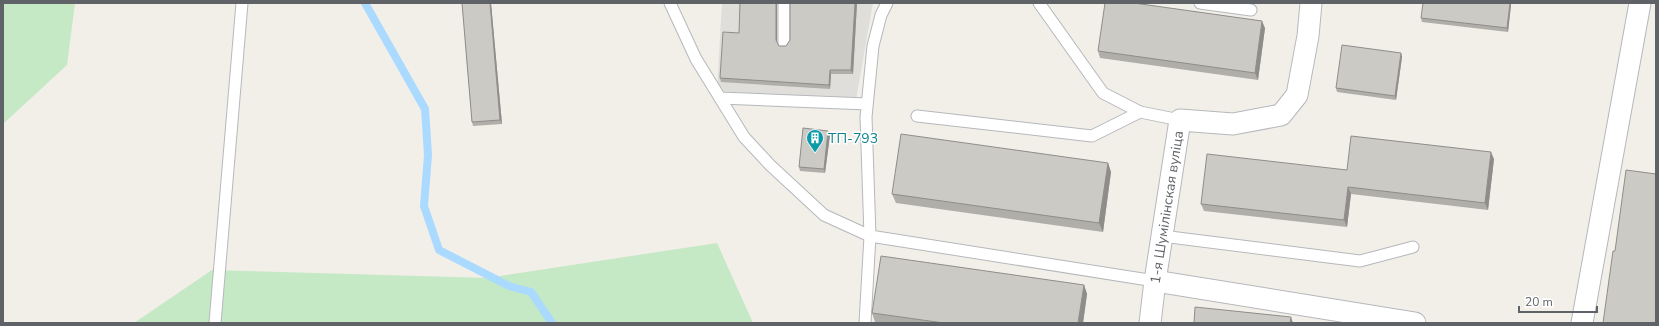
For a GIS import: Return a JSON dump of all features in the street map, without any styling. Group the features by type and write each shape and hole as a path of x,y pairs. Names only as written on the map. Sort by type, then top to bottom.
{"street":[{"name":"1-я Шумілінская вуліца","path":"1150,323 1180,120 1233,124 1281,116 1297,96 1308,36 1311,3"},
{"path":"1582,323 1640,3"},
{"path":"1155,281 1416,323"}],"lane":[{"path":"215,323 242,3"},
{"path":"670,3 696,59 744,137 770,166 824,215 870,236 1155,281"},
{"path":"784,3 784,44"},
{"path":"865,323 870,236 866,117 874,46 881,15 887,3"},
{"path":"1039,3 1103,93 1140,112 1180,120"},
{"path":"1200,3 1251,10"},
{"path":"720,98 867,104"},
{"path":"918,116 1092,136 1140,112"},
{"path":"1162,236 1360,261 1413,247"}],"shaded area":[{"path":"722,3 873,3 856,100 717,91"}],"green space":[{"path":"3,3 75,3 67,65 3,124"},
{"path":"717,243 753,323 134,323 212,270 487,278"}],"building":[{"path":"462,3 490,3 500,120 472,122"},
{"path":"740,3 776,3 776,40 779,46 786,46 790,40 790,3 855,3 851,70 830,70 829,85 720,78 723,32 739,33"},
{"path":"1105,3 1134,3 1262,21 1255,73 1098,51"},
{"path":"1423,3 1510,3 1507,28 1421,18"},
{"path":"1342,45 1401,53 1395,96 1336,88"},
{"name":"ТП-793","path":"803,128 828,131 824,169 799,167"},
{"path":"901,134 1108,163 1099,223 892,194"},
{"path":"1351,136 1491,152 1485,203 1348,187 1344,220 1201,204 1207,154 1347,170"},
{"path":"1626,170 1656,174 1656,323 1603,323"},
{"path":"881,256 1084,285 1078,323 944,323 872,313"},
{"path":"1195,307 1291,317 1290,323 1194,323"}],"waterway":[{"path":"365,3 425,109 428,155 424,206 439,250 509,286 531,292 552,323"}],"place":[{"name":"ТП-793","path":"815,153"}]}
